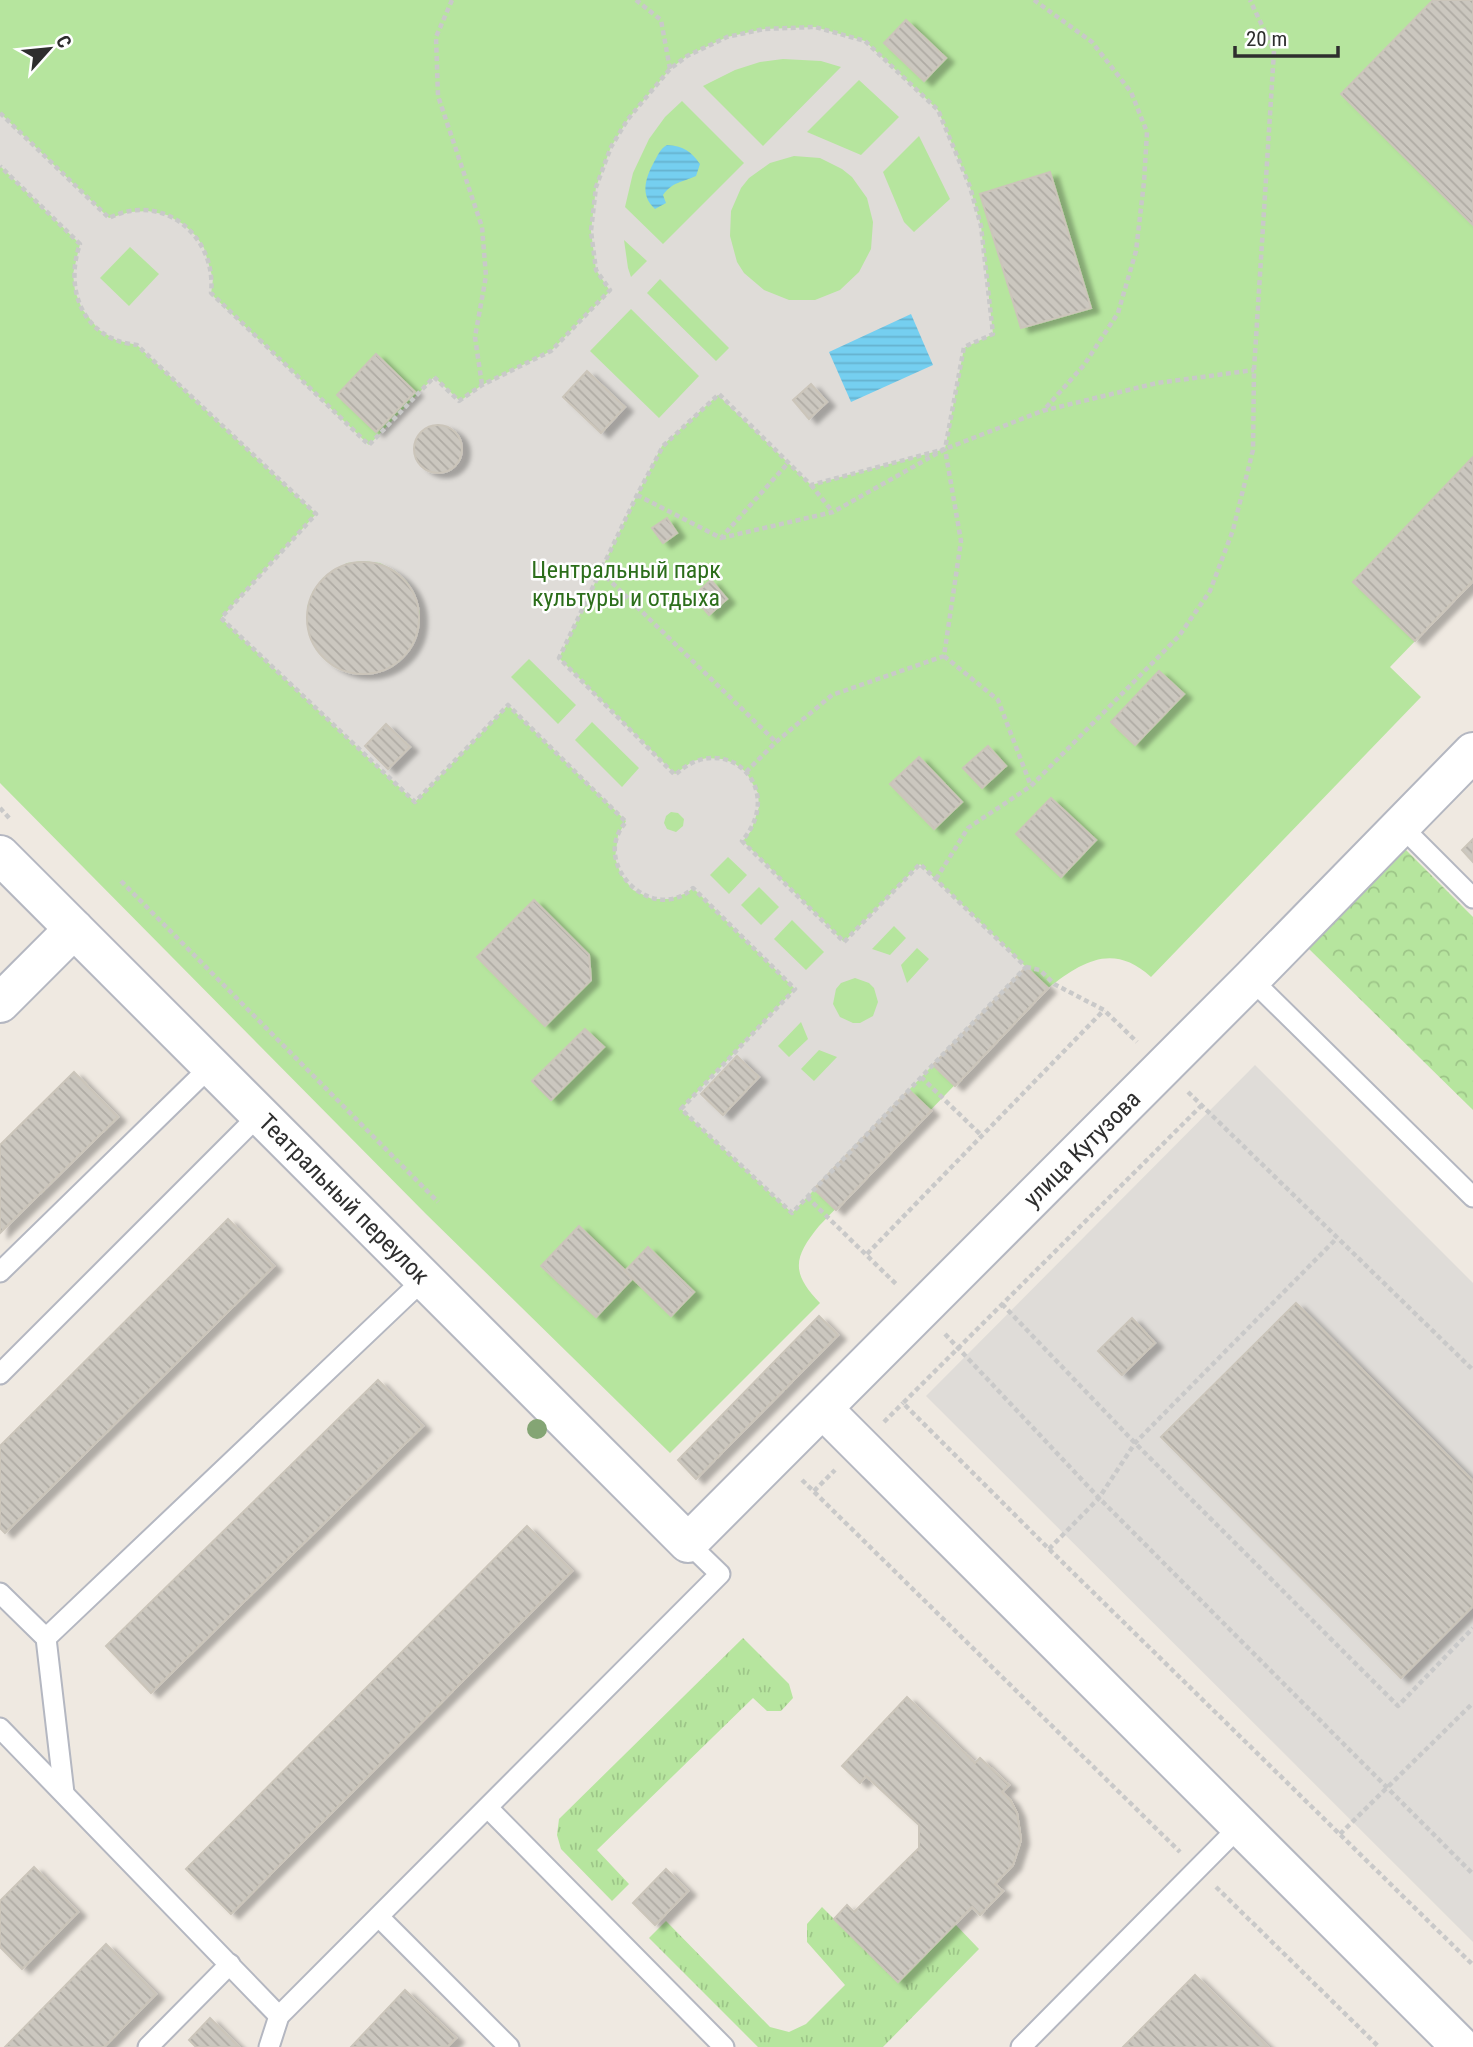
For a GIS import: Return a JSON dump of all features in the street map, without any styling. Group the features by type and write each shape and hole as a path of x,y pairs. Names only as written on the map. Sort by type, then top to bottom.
{"street":[{"name":"улица Кутузова","path":"688,1543 922,1311 1473,752"},
{"name":"Театральный переулок","path":"0,855 688,1543"},
{"path":"0,1003 74,929"},
{"path":"823,1409 1461,2047"}],"lane":[{"path":"1401,826 1473,898"},
{"path":"1251,979 1473,1197"},
{"path":"0,1272 211,1066"},
{"path":"0,1374 260,1115"},
{"path":"46,1638 424,1279"},
{"path":"269,2047 279,2016 720,1574 688,1543"},
{"path":"0,1592 46,1638 64,1793"},
{"path":"0,1727 279,2016"},
{"path":"488,1808 724,2047"},
{"path":"1021,2047 1241,1826"},
{"path":"379,1917 509,2047"},
{"path":"148,2047 230,1964"}],"path":[{"path":"452,0 436,37 438,96 482,228 486,276 475,337 482,385"},
{"path":"636,0 661,20 670,69"},
{"path":"1034,0 1092,42 1131,92 1147,132 1136,251 1118,313 1084,365 1042,411"},
{"path":"936,879 968,828 1031,786 1179,636 1210,591 1233,530 1253,450 1254,370 1274,51 1250,0"},
{"path":"0,113 109,218 130,212 148,211 167,215 183,224 204,248 213,279 211,293 369,445 434,377 460,401 482,385 551,351 610,290 596,270 591,231 596,187 611,147 628,119 670,69 687,56 727,37 764,29 815,27 864,41 938,110 970,187 981,226 993,334 964,348 945,449 961,541 944,656"},
{"path":"0,166 80,244 73,274 75,291 82,309 99,330 116,340 137,345 316,514 222,618 415,802 508,705 626,822 618,835 615,858 621,875 633,890 652,899 668,900 693,888 796,989 681,1109 792,1213 1026,967"},
{"path":"811,485 945,449 1042,411 1157,383 1254,370"},
{"path":"807,1197 867,1254 1104,1010 1054,984 1040,970 1026,967 920,864 844,942 743,841 751,831 759,807 758,793 747,772 734,763 707,758 693,761 675,775 559,658 663,446 719,394 811,485 832,512"},
{"path":"637,495 720,538 832,512 945,449"},
{"path":"720,538 788,463"},
{"path":"600,572 775,742"},
{"path":"944,656 998,699 1031,786"},
{"path":"747,772 775,742 832,695 944,656"},
{"path":"121,881 438,1202"},
{"path":"921,1077 982,1136"},
{"path":"1473,1370 1202,1105 903,1403 1473,1965"},
{"path":"1049,1549 1099,1497 1135,1443 1338,1238"},
{"path":"1002,1304 1135,1443 1398,1706 1473,1628"},
{"path":"922,1311 1099,1497 1473,1874"},
{"path":"776,1455 1379,2047"},
{"path":"1340,1834 1473,1703"}],"green space":[{"name":"Центральный парк культуры и отдыха","path":"0,0 1473,0 1473,581 1390,667 1421,697 1151,977 1137,966 1111,958 1073,970 1048,988 819,1226 804,1247 799,1264 804,1282 820,1303 670,1453 426,1214 0,783"},
{"path":"1405,849 1473,917 1473,1110 1308,948"},
{"path":"743,1638 789,1684 793,1698 781,1711 767,1711 753,1698 597,1850 629,1884 612,1901 561,1849 557,1835 559,1819"},
{"path":"822,1907 897,1982 955,1924 979,1949 883,2047 758,2047 649,1938 666,1921 770,2027 789,2032 806,2024 845,1985 807,1942 807,1924"}],"shaded area":[{"path":"815,27 865,41 938,110 970,187 981,226 993,334 964,348 945,449 811,485 718,395 662,446 559,658 675,774 693,761 707,758 734,763 746,772 758,793 759,807 751,831 743,841 844,942 920,864 1026,967 792,1213 681,1109 795,989 693,888 669,899 652,899 633,890 621,875 615,858 618,835 626,821 508,705 415,802 221,618 316,514 137,345 116,340 99,330 82,309 75,291 73,274 80,244 0,166 0,113 109,218 130,212 148,211 167,215 183,224 204,248 213,279 211,294 369,445 434,377 460,401 482,385 551,351 610,291 596,270 591,231 596,187 611,147 628,119 670,69 687,56 727,37 764,29","holes":["783,59 821,61 841,67 763,146 703,86 735,70 760,62","859,80 899,117 861,155 807,132","682,101 744,163 663,244 625,207 633,173 649,139 665,117","919,136 950,199 914,232 904,222 883,172","794,156 820,158 842,169 852,177 867,198 873,222 871,249 859,272 840,290 815,300 789,300 764,290 744,273 737,262 730,236 731,211 741,188 749,178 770,163","624,240 647,261 631,277 628,268","130,247 159,274 129,306 100,278","660,279 729,348 716,361 647,293","631,309 699,376 659,418 590,351","587,371 625,407 601,433 563,397","811,384 827,402 809,418 793,400","441,425 455,432 462,445 460,459 449,470 434,473 420,465 414,450 419,434 425,429","347,563 380,563 395,571 408,583 420,612 419,626 413,645 400,661 383,671 367,674 347,672 332,665 320,654 307,626 307,607 313,591 324,577","529,659 576,705 558,724 511,677","592,722 639,768 622,787 575,740","386,724 410,747 388,769 365,746","671,812 678,813 684,819 683,826 676,832 667,829 664,823","728,857 747,875 729,894 710,875","759,887 779,907 761,925 741,905","792,920 824,952 806,970 774,939","894,926 906,938 890,955 872,949","917,948 929,959 907,983 901,965","855,978 869,983 874,988 878,1002 873,1016 860,1023 840,1017 833,1004 836,989 841,983","801,1022 808,1039 789,1057 778,1046","819,1050 837,1057 814,1081 801,1069","737,1056 759,1077 723,1115 701,1094"]},
{"path":"1255,1065 1473,1283 1473,1942 926,1396"}],"water":[{"path":"667,145 686,150 700,164 696,176 670,187 663,195 666,203 655,209 647,198 646,181 658,155"},
{"path":"911,314 933,365 851,402 829,352"}],"building":[{"path":"1433,0 1473,0 1473,225 1341,94"},
{"path":"906,20 946,58 924,81 884,43"},
{"path":"1050,172 1091,308 1021,328 980,194"},
{"path":"376,354 415,392 376,432 337,395"},
{"path":"587,371 625,407 601,433 563,397"},
{"path":"811,384 827,402 809,419 793,400"},
{"path":"438,425 455,432 462,449 455,466 438,473 421,466 414,449 421,432"},
{"path":"1473,457 1473,581 1415,641 1353,582"},
{"path":"667,518 677,533 663,543 652,528"},
{"path":"363,562 385,566 403,578 415,596 419,618 415,640 403,658 385,670 363,674 341,670 323,658 311,640 307,618 311,596 323,578 341,566"},
{"path":"711,580 727,599 709,615 693,596"},
{"path":"1159,671 1184,694 1135,745 1111,722"},
{"path":"386,724 410,747 388,769 365,746"},
{"path":"988,746 1006,766 982,788 963,768"},
{"path":"919,757 962,802 934,829 890,784"},
{"path":"1051,798 1096,840 1061,877 1016,834"},
{"path":"1473,839 1473,862 1462,850"},
{"path":"534,900 589,955 591,980 545,1026 477,957"},
{"path":"1026,967 1048,988 955,1086 933,1065"},
{"path":"585,1029 604,1047 551,1100 532,1081"},
{"path":"737,1056 759,1077 723,1115 701,1094"},
{"path":"74,1072 118,1117 0,1233 0,1145"},
{"path":"909,1090 931,1111 836,1210 814,1189"},
{"path":"228,1219 274,1266 5,1533 0,1528 0,1446"},
{"path":"579,1226 633,1278 596,1317 541,1266"},
{"path":"648,1247 694,1292 671,1316 625,1271"},
{"path":"1296,1303 1473,1481 1473,1606 1401,1678 1161,1437"},
{"path":"819,1316 838,1335 696,1479 678,1460"},
{"path":"1132,1318 1155,1343 1122,1375 1098,1351"},
{"path":"378,1380 423,1426 151,1693 106,1646"},
{"path":"527,1526 572,1571 231,1914 186,1869"},
{"path":"907,1697 975,1763 980,1758 1009,1785 1002,1792 1017,1813 1021,1840 1013,1865 995,1884 1003,1891 980,1915 972,1907 898,1982 834,1919 847,1905 854,1912 919,1848 919,1825 866,1776 860,1783 842,1766"},
{"path":"34,1867 78,1912 22,1969 0,1947 0,1901"},
{"path":"666,1869 688,1891 655,1925 633,1903"},
{"path":"106,1944 156,1994 104,2047 5,2047"},
{"path":"1195,1975 1268,2047 1123,2047"},
{"path":"405,1990 456,2038 447,2047 351,2047"},
{"path":"210,2018 239,2047 196,2047 189,2040"}]}
